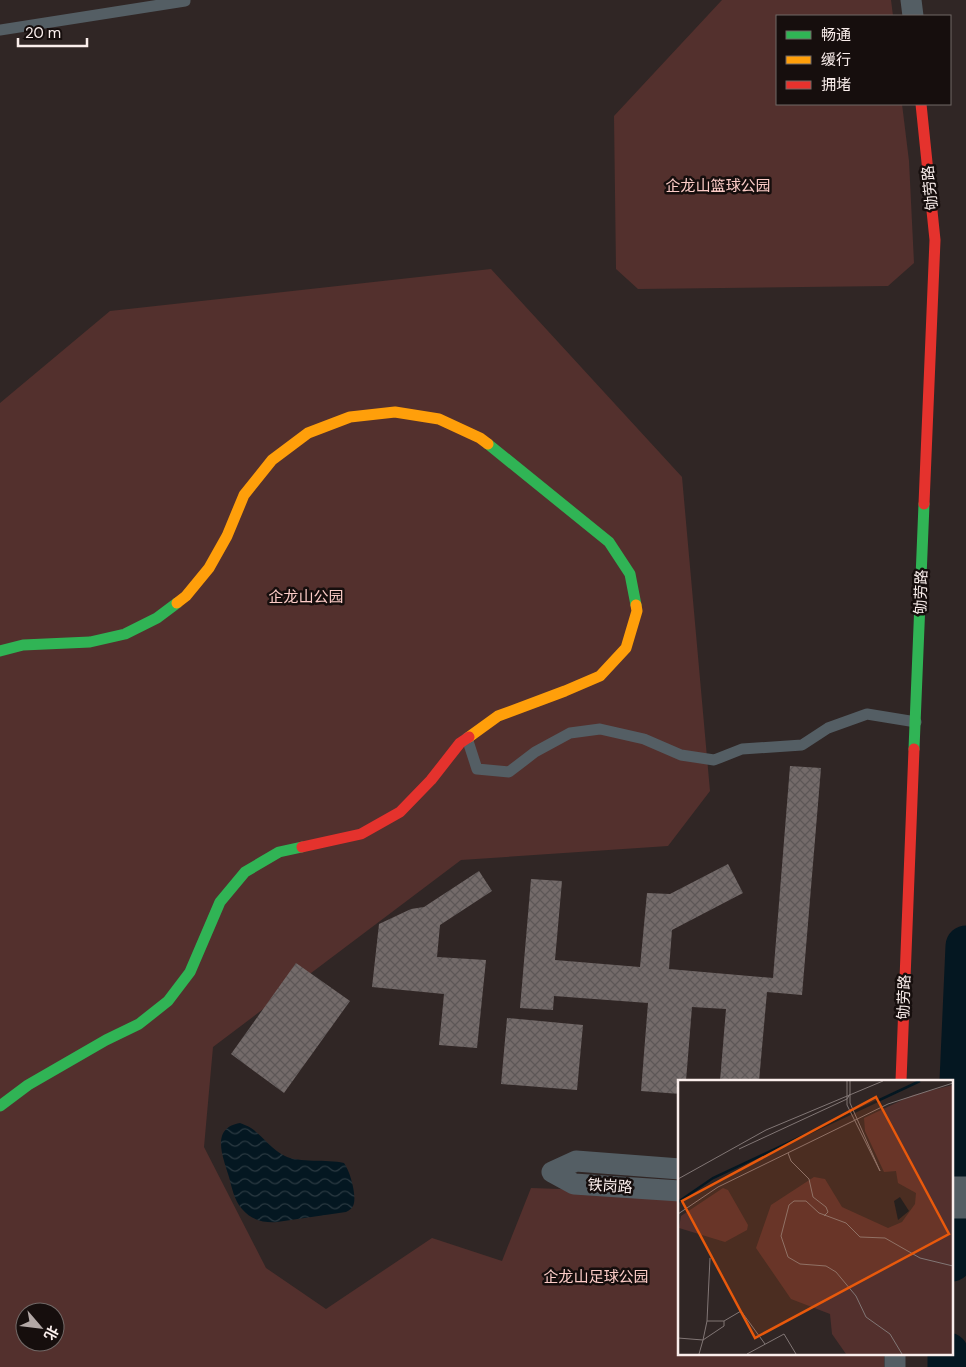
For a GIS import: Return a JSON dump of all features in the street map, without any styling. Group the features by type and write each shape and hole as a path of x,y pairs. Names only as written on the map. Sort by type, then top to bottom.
{"street":[{"path":"911,0 912,15"},
{"name":"劬劳路","path":"901,1080 935,240 921,105"},
{"path":"0,651 23,645 90,642 125,634 157,618 186,596 209,568 244,495 272,460 308,433 350,417 395,412 439,419 480,438 609,542 630,574 637,611 626,648 600,676 498,716 460,744 431,780 400,812 361,834 279,852 245,872 220,902 190,972 168,1001 139,1024 106,1040 28,1085 0,1106"},
{"name":"铁岗路","path":"678,1169 576,1161 552,1172 574,1184 678,1192"},
{"path":"895,1354 895,1367"}],"lane":[{"path":"0,30 185,0"},
{"path":"467,738 477,769 508,772 535,752 570,733 600,729 644,739 682,755 714,760 742,749 802,745 828,728 868,714 916,722"}],"green space":[{"name":"企龙山篮球公园","path":"722,0 891,0 893,15 776,15 776,105 902,105 909,161 914,263 888,286 638,289 616,269 614,116"},
{"name":"企龙山公园","path":"491,269 682,477 710,791 668,846 461,860 213,1047 204,1147 266,1268 326,1309 432,1238 502,1261 531,1188 678,1198 678,1354 884,1354 884,1367 0,1367 0,403 110,311"}],"water":[{"path":"240,1123 251,1128 275,1150 285,1156 344,1163 352,1182 354,1203 352,1208 346,1212 277,1222 267,1222 249,1216 235,1198 221,1144 225,1131 231,1126"}],"building":[{"path":"790,766 821,768 802,995 767,992 759,1080 720,1080 726,1009 692,1007 686,1080 678,1080 678,1094 641,1091 648,1003 554,996 553,1010 520,1008 531,879 562,881 555,960 640,967 647,893 670,894 728,864 743,893 672,930 669,969 773,978"},
{"path":"479,871 492,891 440,925 437,957 486,960 477,1048 439,1045 444,994 372,987 379,924 411,909 424,907"},
{"path":"296,963 350,1001 284,1093 231,1054"},
{"path":"507,1018 583,1025 577,1090 501,1084"}],"waterway":[{"path":"954,1216 966,946"},
{"path":"948,1354 948,1367"}],"traffic: fast":[{"path":"488,444 609,542 630,574 636,605"},
{"path":"914,749 924,504"},
{"path":"0,651 23,645 90,642 125,634 157,618 177,603"},
{"path":"0,1106 28,1085 106,1040 139,1024 168,1001 190,972 220,902 245,872 279,852 302,847"}],"traffic: slow":[{"path":"177,603 186,596 209,568 227,536 244,495 272,460 308,433 350,417 395,412 439,419 480,438 488,444"},
{"path":"469,737 498,716 600,676 626,648 637,611 636,605"}],"traffic: jam":[{"path":"921,105 935,240 924,504"},
{"path":"302,847 361,834 400,812 431,780 460,743 469,737"},
{"path":"901,1080 914,749"}],"park label":[{"name":"企龙山足球公园","path":"596,1277"}]}
